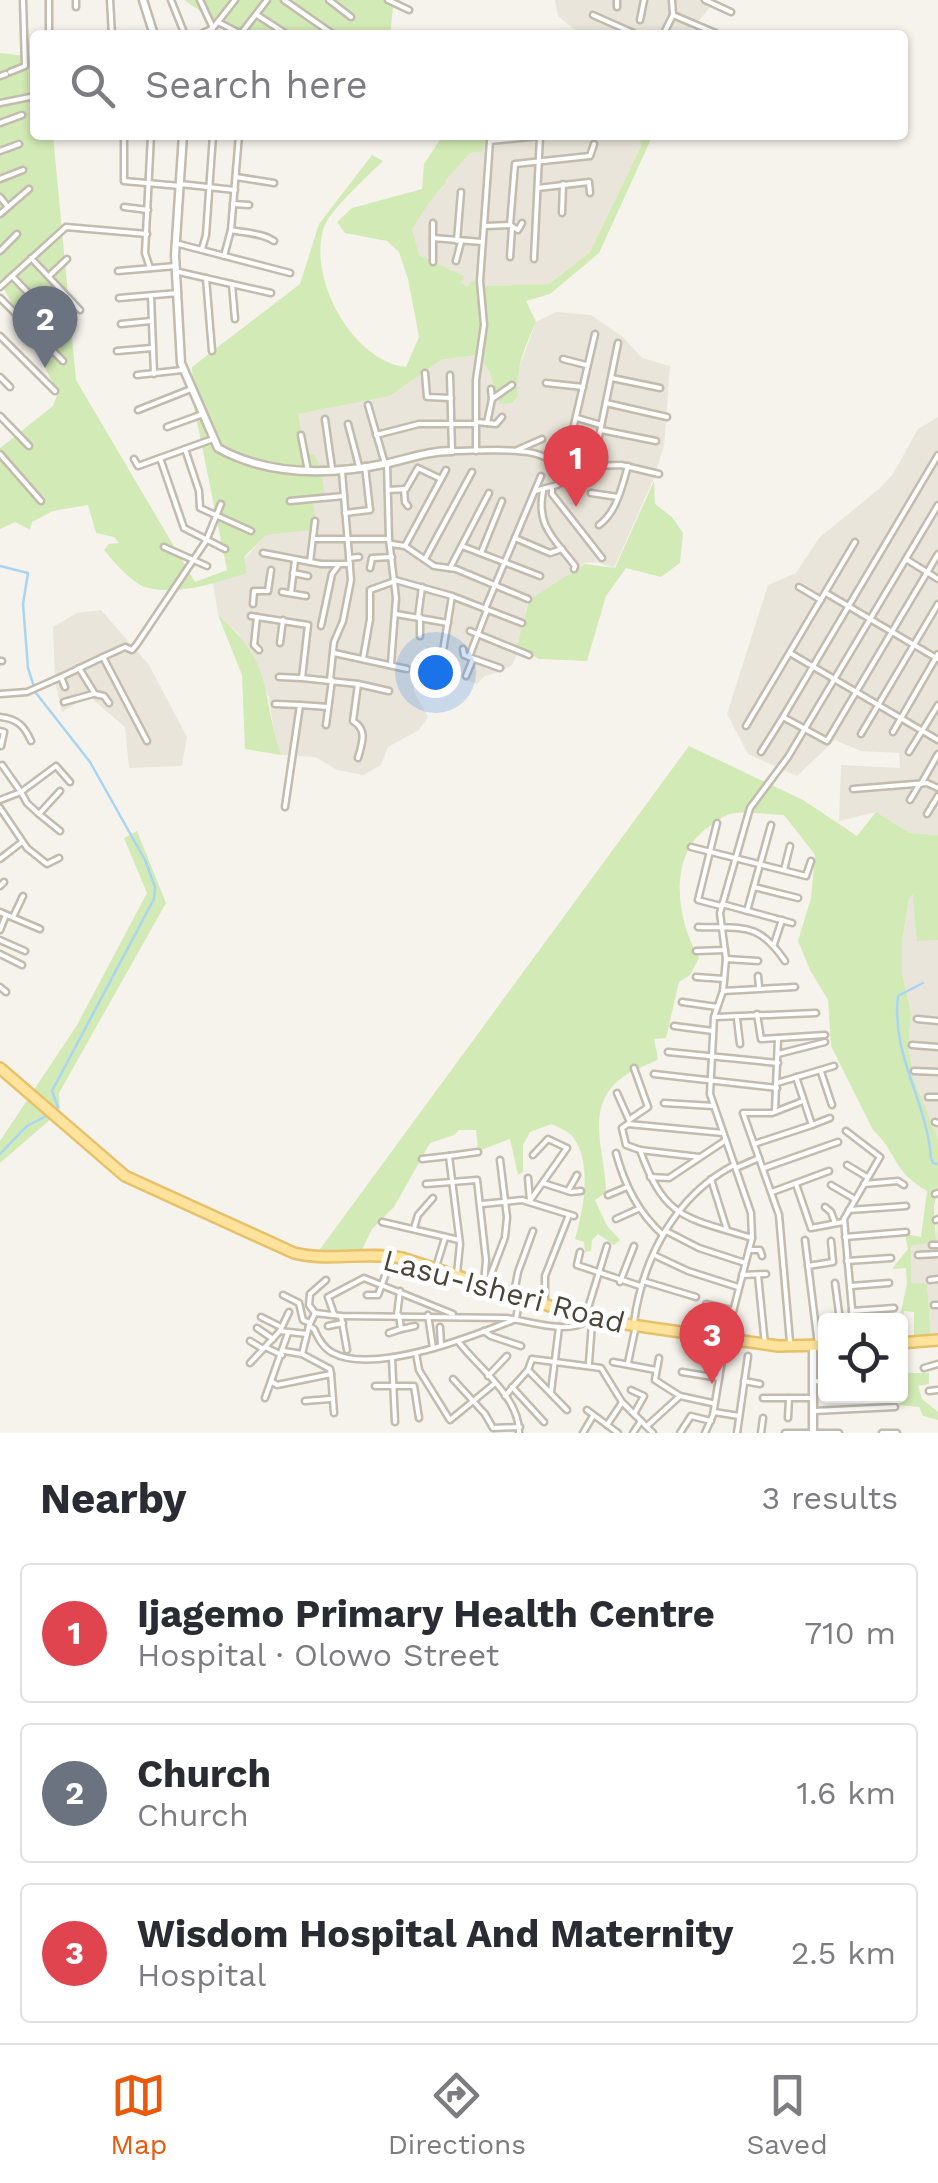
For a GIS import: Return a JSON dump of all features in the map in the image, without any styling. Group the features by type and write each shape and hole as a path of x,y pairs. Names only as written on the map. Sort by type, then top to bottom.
{"main road":[{"name":"Lasu-Isheri Road","path":"0,1071 121,1176 296,1258 327,1262 391,1260 587,1321 765,1345 818,1347"},
{"name":"Lasu-Isheri Road","path":"121,1176 294,1253 313,1258 387,1255 436,1268 517,1298"},
{"path":"908,1341 938,1339"},
{"name":"Lasu-Isheri Road","path":"725,1340 778,1350 818,1347"}],"street":[{"path":"5,74 24,66 23,0"},
{"path":"49,0 49,30"},
{"path":"110,0 112,30"},
{"path":"143,0 152,30"},
{"path":"170,0 182,30"},
{"path":"200,0 213,28 232,2"},
{"path":"245,30 266,0"},
{"path":"284,0 327,30"},
{"path":"328,0 351,17"},
{"path":"388,0 409,10"},
{"path":"617,8 618,0"},
{"path":"640,20 644,0"},
{"path":"666,30 673,15 672,0"},
{"path":"704,0 731,12"},
{"path":"257,15 280,30"},
{"path":"673,15 708,30"},
{"path":"593,16 626,30"},
{"path":"218,22 232,30"},
{"path":"0,103 30,97"},
{"path":"0,123 22,115"},
{"path":"124,140 123,180 235,190"},
{"path":"150,268 145,254 151,140"},
{"path":"184,140 176,244 182,370 212,440 225,452 262,466 308,471 386,464 452,451 533,453 571,470 580,470"},
{"path":"201,251 206,235 213,140"},
{"path":"224,256 231,230 239,140"},
{"path":"476,451 476,380 483,341 482,242 490,141 500,140"},
{"path":"534,259 541,140"},
{"path":"0,151 19,144"},
{"path":"510,257 514,167 518,163 589,156 594,144"},
{"path":"0,179 23,170"},
{"path":"236,177 274,183"},
{"path":"538,188 589,182 590,193"},
{"path":"562,213 563,184"},
{"path":"0,214 29,188"},
{"path":"456,261 461,192"},
{"path":"0,197 8,206"},
{"path":"233,204 249,205"},
{"path":"537,205 545,204"},
{"path":"124,207 148,210"},
{"path":"433,224 433,262"},
{"path":"485,225 534,230"},
{"path":"0,287 66,227 147,234"},
{"path":"231,230 262,234 274,241"},
{"path":"0,251 18,234"},
{"path":"433,238 482,242"},
{"path":"176,244 290,273"},
{"path":"32,258 80,310"},
{"path":"48,276 68,259"},
{"path":"118,271 176,269 272,293"},
{"path":"12,276 56,322"},
{"path":"206,278 212,351"},
{"path":"232,284 234,319"},
{"path":"34,298 41,292"},
{"path":"119,298 178,293"},
{"path":"150,296 154,374"},
{"path":"0,298 63,361"},
{"path":"120,324 151,322"},
{"path":"572,438 595,334"},
{"path":"0,336 55,391"},
{"path":"593,466 618,343"},
{"path":"117,351 152,348"},
{"path":"563,359 586,365"},
{"path":"137,375 182,370"},
{"path":"425,373 427,397 450,398"},
{"path":"450,375 452,451"},
{"path":"0,377 10,387"},
{"path":"612,378 660,388"},
{"path":"546,383 583,387"},
{"path":"492,399 512,386"},
{"path":"138,410 192,389"},
{"path":"487,423 491,390"},
{"path":"606,403 667,417"},
{"path":"368,405 386,464 396,614 390,664"},
{"path":"166,427 203,414"},
{"path":"0,416 29,446"},
{"path":"376,435 419,424 496,424 502,417"},
{"path":"576,418 656,441"},
{"path":"325,419 344,496 351,580 336,635 326,725"},
{"path":"345,512 370,510 362,466 348,424"},
{"path":"301,436 308,471"},
{"path":"513,452 542,439"},
{"path":"134,459 137,466 212,440"},
{"path":"580,470 584,445"},
{"path":"185,449 199,491 199,506 251,531"},
{"path":"0,454 41,501"},
{"path":"761,752 938,455"},
{"path":"160,458 184,528 226,549"},
{"path":"534,490 552,488 593,466 628,466 659,474"},
{"path":"599,525 618,498 628,466"},
{"path":"408,506 404,490 418,468 441,479"},
{"path":"405,546 446,470"},
{"path":"425,559 472,472"},
{"path":"466,676 486,610 542,476"},
{"path":"552,488 552,494 602,558"},
{"path":"388,490 404,490"},
{"path":"543,491 542,521 574,569"},
{"path":"450,568 489,493"},
{"path":"590,493 618,498"},
{"path":"290,501 344,496"},
{"path":"481,552 502,501"},
{"path":"0,694 32,690 103,656 133,649 206,541 222,504"},
{"path":"705,1433 713,1412 731,1310 752,1238 750,1213 713,1106 710,1081 714,1018 723,992 726,959 722,905 754,799 777,776 938,505"},
{"path":"310,562 315,521"},
{"path":"515,538 550,553 562,549"},
{"path":"314,540 390,541 439,568 450,568 528,599"},
{"path":"746,726 855,542"},
{"path":"462,546 540,576"},
{"path":"164,547 207,566"},
{"path":"263,553 338,566"},
{"path":"783,717 828,741 938,554"},
{"path":"320,626 332,574 338,566 360,557"},
{"path":"370,568 372,558 392,557"},
{"path":"890,585 906,559 938,578"},
{"path":"291,593 295,560"},
{"path":"253,604 254,590 268,591 271,570"},
{"path":"293,574 308,576"},
{"path":"363,659 370,590 395,581 452,596 522,623"},
{"path":"420,636 422,587"},
{"path":"800,587 821,600"},
{"path":"282,592 306,596"},
{"path":"826,593 937,657 892,732"},
{"path":"443,651 452,596"},
{"path":"862,734 938,604"},
{"path":"396,614 448,623"},
{"path":"260,650 254,645 254,617 308,625 302,678"},
{"path":"280,643 282,620"},
{"path":"470,630 529,655"},
{"path":"463,649 464,655 500,668"},
{"path":"334,653 407,669"},
{"path":"790,653 938,740"},
{"path":"103,656 146,742"},
{"path":"79,668 95,694"},
{"path":"60,677 64,687"},
{"path":"280,677 331,680 389,692"},
{"path":"358,684 353,720 364,735 358,758"},
{"path":"64,702 95,694 104,696 109,703"},
{"path":"274,704 328,707"},
{"path":"908,752 938,704"},
{"path":"285,808 300,705"},
{"path":"0,717 16,720 31,741"},
{"path":"0,731 4,732 1,746"},
{"path":"910,800 938,754"},
{"path":"2,765 27,803 60,830"},
{"path":"60,770 66,765"},
{"path":"0,800 22,792 56,766 70,782"},
{"path":"853,788 920,784 938,788"},
{"path":"39,814 60,790"},
{"path":"926,814 938,796"},
{"path":"0,808 22,842 43,863 59,858"},
{"path":"0,827 9,821"},
{"path":"717,823 698,900 792,923"},
{"path":"747,911 771,825"},
{"path":"0,859 22,842"},
{"path":"691,846 808,876 812,861"},
{"path":"784,870 790,846"},
{"path":"754,887 798,898"},
{"path":"13,917 23,896"},
{"path":"0,930 3,914 40,930"},
{"path":"774,944 782,920"},
{"path":"698,927 757,932 774,944 785,961"},
{"path":"0,940 26,951"},
{"path":"696,951 725,950"},
{"path":"0,954 22,964"},
{"path":"726,959 758,961"},
{"path":"696,976 724,979"},
{"path":"758,976 760,987"},
{"path":"723,992 796,986"},
{"path":"682,1002 717,1007"},
{"path":"714,1018 816,1013"},
{"path":"757,1014 759,1037 824,1039 778,1054"},
{"path":"736,1017 740,1044"},
{"path":"917,1019 938,1021"},
{"path":"674,1026 714,1031"},
{"path":"775,1111 778,1038"},
{"path":"912,1045 938,1047"},
{"path":"668,1052 778,1063"},
{"path":"654,1074 777,1086 796,1076 834,1066"},
{"path":"634,1068 648,1107 622,1128 628,1148 699,1156"},
{"path":"820,1069 832,1105"},
{"path":"914,1071 938,1072"},
{"path":"796,1076 812,1124"},
{"path":"617,1093 629,1122"},
{"path":"928,1096 938,1097"},
{"path":"789,1347 780,1225 744,1112 775,1111 804,1101"},
{"path":"664,1103 713,1106"},
{"path":"754,1144 830,1118"},
{"path":"629,1122 725,1137"},
{"path":"846,1131 880,1157 843,1222 852,1311 894,1308"},
{"path":"650,1177 669,1178 725,1137"},
{"path":"529,1201 567,1148 548,1139 533,1155"},
{"path":"764,1168 838,1142"},
{"path":"640,1150 661,1198 678,1214 752,1238"},
{"path":"422,1159 478,1152"},
{"path":"616,1153 638,1209 664,1233 745,1263"},
{"path":"448,1156 459,1240 456,1275"},
{"path":"628,1363 639,1329 641,1284 664,1233 690,1196 711,1178 760,1158"},
{"path":"486,1285 505,1238 506,1201 500,1160"},
{"path":"847,1165 867,1176"},
{"path":"772,1192 829,1171"},
{"path":"568,1191 577,1175"},
{"path":"528,1178 532,1205 572,1216 544,1276 538,1304"},
{"path":"711,1178 727,1230"},
{"path":"426,1184 477,1180 486,1285"},
{"path":"864,1184 898,1181 904,1185"},
{"path":"543,1183 581,1191"},
{"path":"796,1184 811,1228 843,1222"},
{"path":"831,1186 854,1199"},
{"path":"608,1194 627,1187"},
{"path":"414,1228 432,1198"},
{"path":"480,1204 529,1201"},
{"path":"848,1210 906,1206"},
{"path":"825,1207 836,1223"},
{"path":"616,1219 638,1209"},
{"path":"382,1222 459,1240"},
{"path":"516,1319 518,1272 533,1231"},
{"path":"845,1237 906,1232"},
{"path":"436,1268 445,1238"},
{"path":"804,1240 818,1328"},
{"path":"808,1266 833,1262 831,1241"},
{"path":"590,1365 587,1321 607,1246"},
{"path":"620,1282 634,1246"},
{"path":"749,1250 760,1250 762,1256"},
{"path":"580,1252 577,1265 620,1282 696,1297"},
{"path":"653,1254 688,1271 738,1287"},
{"path":"918,1255 938,1254"},
{"path":"848,1261 891,1258"},
{"path":"367,1296 378,1295 391,1260"},
{"path":"742,1275 766,1274"},
{"path":"758,1275 765,1345"},
{"path":"302,1351 309,1325 321,1304 361,1278 455,1315"},
{"path":"930,1280 938,1279"},
{"path":"326,1280 310,1294 309,1305 318,1312 341,1316 455,1315 579,1326 587,1321"},
{"path":"835,1282 839,1313"},
{"path":"851,1286 889,1283"},
{"path":"400,1291 401,1329"},
{"path":"283,1295 298,1303 303,1320 314,1328 324,1346 332,1353 355,1360 416,1353 516,1319"},
{"path":"328,1297 334,1314"},
{"path":"706,1304 731,1310"},
{"path":"250,1363 273,1339 289,1312"},
{"path":"428,1315 433,1348"},
{"path":"341,1316 347,1350"},
{"path":"261,1317 288,1334 307,1334"},
{"path":"328,1326 343,1323"},
{"path":"551,1392 560,1325"},
{"path":"389,1333 416,1326"},
{"path":"440,1326 442,1345"},
{"path":"257,1328 273,1339"},
{"path":"484,1331 521,1346"},
{"path":"265,1398 288,1334"},
{"path":"454,1378 493,1428 520,1430 516,1412 505,1396 458,1341"},
{"path":"250,1342 283,1353 302,1351"},
{"path":"286,1342 328,1367 334,1413"},
{"path":"416,1353 419,1370 448,1420 452,1421 494,1384"},
{"path":"488,1376 506,1356"},
{"path":"737,1433 748,1356"},
{"path":"392,1358 396,1422"},
{"path":"659,1358 654,1379 680,1396 714,1403"},
{"path":"505,1396 528,1370 532,1359 590,1365 603,1370 622,1402 652,1433"},
{"path":"612,1362 656,1370"},
{"path":"813,1432 818,1362"},
{"path":"924,1368 938,1364"},
{"path":"528,1370 567,1410"},
{"path":"682,1372 719,1378"},
{"path":"271,1381 277,1385 331,1374"},
{"path":"744,1381 760,1384"},
{"path":"814,1381 818,1381"},
{"path":"375,1386 414,1386 419,1418"},
{"path":"512,1387 544,1422"},
{"path":"631,1390 644,1396 634,1414"},
{"path":"929,1391 938,1390"},
{"path":"646,1426 680,1396"},
{"path":"762,1398 814,1398"},
{"path":"788,1418 789,1398"},
{"path":"305,1401 332,1399"},
{"path":"606,1424 622,1402"},
{"path":"814,1411 895,1408"},
{"path":"587,1410 618,1433"},
{"path":"713,1412 739,1416"},
{"path":"583,1433 593,1416"},
{"path":"680,1433 690,1416 710,1421"},
{"path":"762,1433 764,1418"},
{"path":"633,1433 641,1421"},
{"path":"785,1433 839,1433"},
{"path":"882,1433 898,1433"}],"shaded area":[{"path":"555,0 716,0 691,30 575,30 558,16"},
{"path":"485,140 640,140 641,146 590,252 549,284 485,286 472,280 469,287 460,284 463,276 419,255 411,229 435,193 470,153 481,152"},
{"path":"556,312 591,315 623,337 642,358 670,366 664,446 614,568 597,562 585,563 528,600 517,654 512,665 502,671 485,676 477,684 433,668 413,675 414,691 428,717 419,730 388,747 381,765 364,775 337,770 315,757 281,755 269,698 238,633 218,615 213,583 233,573 266,534 315,515 313,501 324,498 321,468 305,454 297,414 390,396 441,360 477,355 489,371 500,403 518,395 516,376 536,322"},
{"path":"938,417 938,835 910,833 876,812 839,821 841,765 900,768 899,753 861,751 835,740 797,776 748,754 727,714 768,585 796,573 819,538 893,474 918,429"},
{"path":"101,610 149,665 187,737 182,766 129,768 125,727 89,696 62,712 55,680 53,627 77,613"},
{"path":"938,877 938,1139 914,1079 908,1048 911,1014 902,972 902,941 909,899"},
{"path":"938,1202 938,1335 931,1336 927,1285 911,1283 910,1246 936,1242"}],"green space":[{"path":"184,0 394,0 391,30 228,30"},
{"path":"0,53 30,56 30,140 53,140 76,380 195,582 227,570 194,407 192,367 300,284 319,224 372,155 383,161 326,222 320,250 323,272 339,315 353,334 369,350 406,367 419,337 399,252 387,241 345,233 337,222 352,208 422,189 424,164 440,140 486,140 482,152 470,153 445,181 412,229 419,255 464,276 461,283 468,287 472,280 485,286 549,284 590,252 641,146 640,140 651,140 599,253 550,294 526,301 536,322 522,358 518,395 512,403 500,404 489,371 477,355 441,360 390,396 298,414 305,454 314,455 321,468 325,498 313,501 311,530 266,535 244,557 247,573 197,587 157,590 134,581 104,550 109,544 119,543 114,537 96,533 88,505 53,511 32,522 30,530 15,522 0,529 0,448 53,406 58,393 0,281"},
{"path":"654,481 655,504 672,517 683,533 680,563 661,577 626,568 606,596 587,661 539,659 517,647 529,600 585,564 615,568"},
{"path":"218,615 249,649 257,664 281,755 245,749 242,675"},
{"path":"689,746 803,800 857,836 876,812 910,833 938,835 938,940 917,941 913,895 902,941 902,972 911,1014 908,1048 914,1079 938,1139 936,1242 911,1246 911,1283 927,1284 931,1336 914,1336 914,1312 901,1313 906,1268 892,1269 908,1249 905,1234 921,1237 927,1191 907,1176 873,1130 831,1046 828,1000 798,941 811,898 815,855 784,815 727,815 696,838 687,853 682,870 681,906 699,958 690,975 679,982 666,1038 654,1039 658,1059 627,1074 610,1089 600,1116 606,1193 595,1200 607,1226 620,1240 614,1245 598,1234 592,1240 591,1251 585,1252 584,1242 575,1239 583,1202 583,1160 573,1137 552,1124 530,1132 523,1145 523,1172 518,1175 510,1139 478,1151 476,1130 459,1130 430,1143 394,1207 372,1229 360,1254 315,1256"},
{"path":"137,831 166,903 59,1093 60,1111 0,1163 0,1141 77,1025 147,893 124,838"},
{"path":"908,1373 929,1373 929,1384 918,1386 922,1399 938,1412 938,1420 923,1416 919,1407 898,1405 908,1403"}],"waterway":[{"path":"0,566 28,573 23,604 28,668 36,693 90,762 145,860 155,887 154,899 52,1091 58,1107 54,1109"},
{"path":"923,983 898,996 897,1018 931,1158 938,1164"},
{"path":"0,1154 27,1126 48,1115"}],"place":[{"name":"Church","path":"45,368"},
{"name":"Ijagemo Primary Health Centre","path":"576,507"},
{"name":"Wisdom Hospital And Maternity","path":"712,1384"}]}
